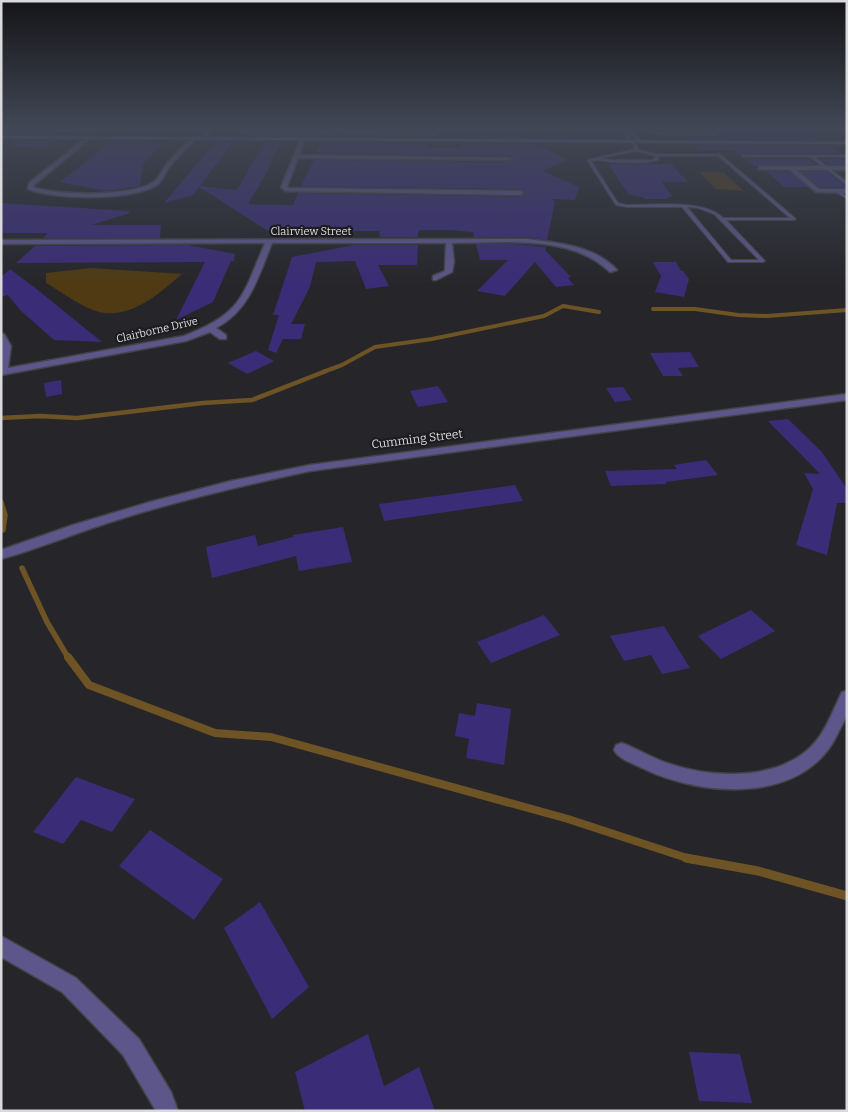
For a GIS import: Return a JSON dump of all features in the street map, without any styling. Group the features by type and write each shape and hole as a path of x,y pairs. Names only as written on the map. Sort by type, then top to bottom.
{"street":[{"path":"36,180 31,184 30,188 35,191 56,194 119,193 144,188 159,180"},
{"path":"287,180 284,187 287,190 520,193"},
{"path":"805,180 818,191 847,191"},
{"path":"436,278 448,272 450,241"},
{"name":"Clairview Street","path":"1,242 526,241 556,244 602,259 612,270"},
{"name":"Clairborne Drive","path":"2,372 186,338 211,329 230,317 242,305 252,286 269,242"},
{"path":"211,329 223,337"},
{"path":"1,336 6,346 2,372"},
{"name":"Cumming Street","path":"1,555 87,524 167,500 256,478 310,468 847,397"},
{"path":"622,750 671,773 721,782 771,778 794,769 813,756 823,745 847,696"},
{"path":"1,946 69,985 131,1047 167,1111"}],"lane":[{"path":"602,180 617,204 627,206 683,206 698,207 716,212 763,261 730,261 683,206"},
{"path":"724,219 794,219 748,180"},
{"path":"837,191 847,198"}],"shaded area":[{"path":"707,180 732,180 744,191 716,189"},
{"path":"91,268 182,274 137,307 116,313 98,312 90,309 46,283 46,273"}],"building":[{"path":"63,180 141,180 140,186 106,191 60,182"},
{"path":"183,180 205,180 200,186 235,190 243,180 262,180 248,204 293,205 298,193 520,197 525,194 520,189 301,186 304,180 563,180 579,187 575,200 552,199 555,202 547,240 526,237 474,237 473,232 450,230 420,230 418,237 380,237 379,231 268,231 199,187 193,195 164,203"},
{"path":"619,180 686,180 688,182 662,182 672,197 666,197 668,199 645,199 629,195"},
{"path":"776,180 799,180 808,187 784,187"},
{"path":"811,180 838,180 847,187 820,187"},
{"path":"1,203 129,211 130,213 91,225 161,225 160,238 43,238 48,233 1,233"},
{"path":"476,244 514,244 546,247 545,250 571,277 568,278 574,285 556,287 535,262 505,296 477,291 508,260 480,260"},
{"path":"188,245 235,254 234,261 231,261 213,302 176,320 205,262 16,263 35,246"},
{"path":"354,245 418,245 417,265 378,265 389,286 366,289 355,261 316,262 310,287 291,324 305,324 301,339 283,339 276,353 268,350 279,315 273,315 292,257"},
{"path":"653,262 676,262 689,279 684,297 655,292 661,276"},
{"path":"10,269 102,342 54,340 21,311 8,295 1,297 1,277"},
{"path":"256,351 274,361 247,374 228,363"},
{"path":"690,352 699,367 678,368 683,376 663,376 650,353"},
{"path":"61,380 62,394 46,397 44,383"},
{"path":"438,386 448,402 418,407 410,391"},
{"path":"623,387 632,400 615,402 606,388"},
{"path":"788,419 822,452 847,489 847,503 837,503 827,555 796,545 813,489 804,473 820,474 768,421"},
{"path":"706,460 718,475 666,482 666,484 611,486 605,471 677,469 674,465"},
{"path":"515,485 523,501 384,521 379,504"},
{"path":"343,527 352,562 299,571 296,556 212,578 206,547 255,535 258,546 293,537 293,535"},
{"path":"751,610 775,631 721,659 698,636"},
{"path":"544,615 560,635 491,663 477,642"},
{"path":"664,626 690,668 662,674 651,655 624,661 610,636"},
{"path":"477,703 511,709 504,765 466,758 469,739 455,736 459,713 475,716"},
{"path":"76,777 135,799 112,832 81,820 63,844 33,832"},
{"path":"150,830 223,879 194,920 119,866"},
{"path":"260,902 309,987 272,1019 224,928"},
{"path":"368,1034 384,1086 419,1067 435,1111 305,1111 295,1072"},
{"path":"689,1052 740,1054 752,1103 699,1101"}],"waterway":[{"path":"323,372 342,365 375,347 432,339 544,316 563,306 599,312"},
{"path":"653,309 695,309 738,315 767,316 847,310"},
{"path":"1,418 40,416 77,418 203,403 252,400 326,371"},
{"path":"1,502 5,515 3,530"},
{"path":"22,568 47,622 69,659"},
{"path":"68,657 89,685 215,733 271,737 568,819 688,858"},
{"path":"688,858 758,871 847,896"},
{"path":"688,858 693,860"}]}
